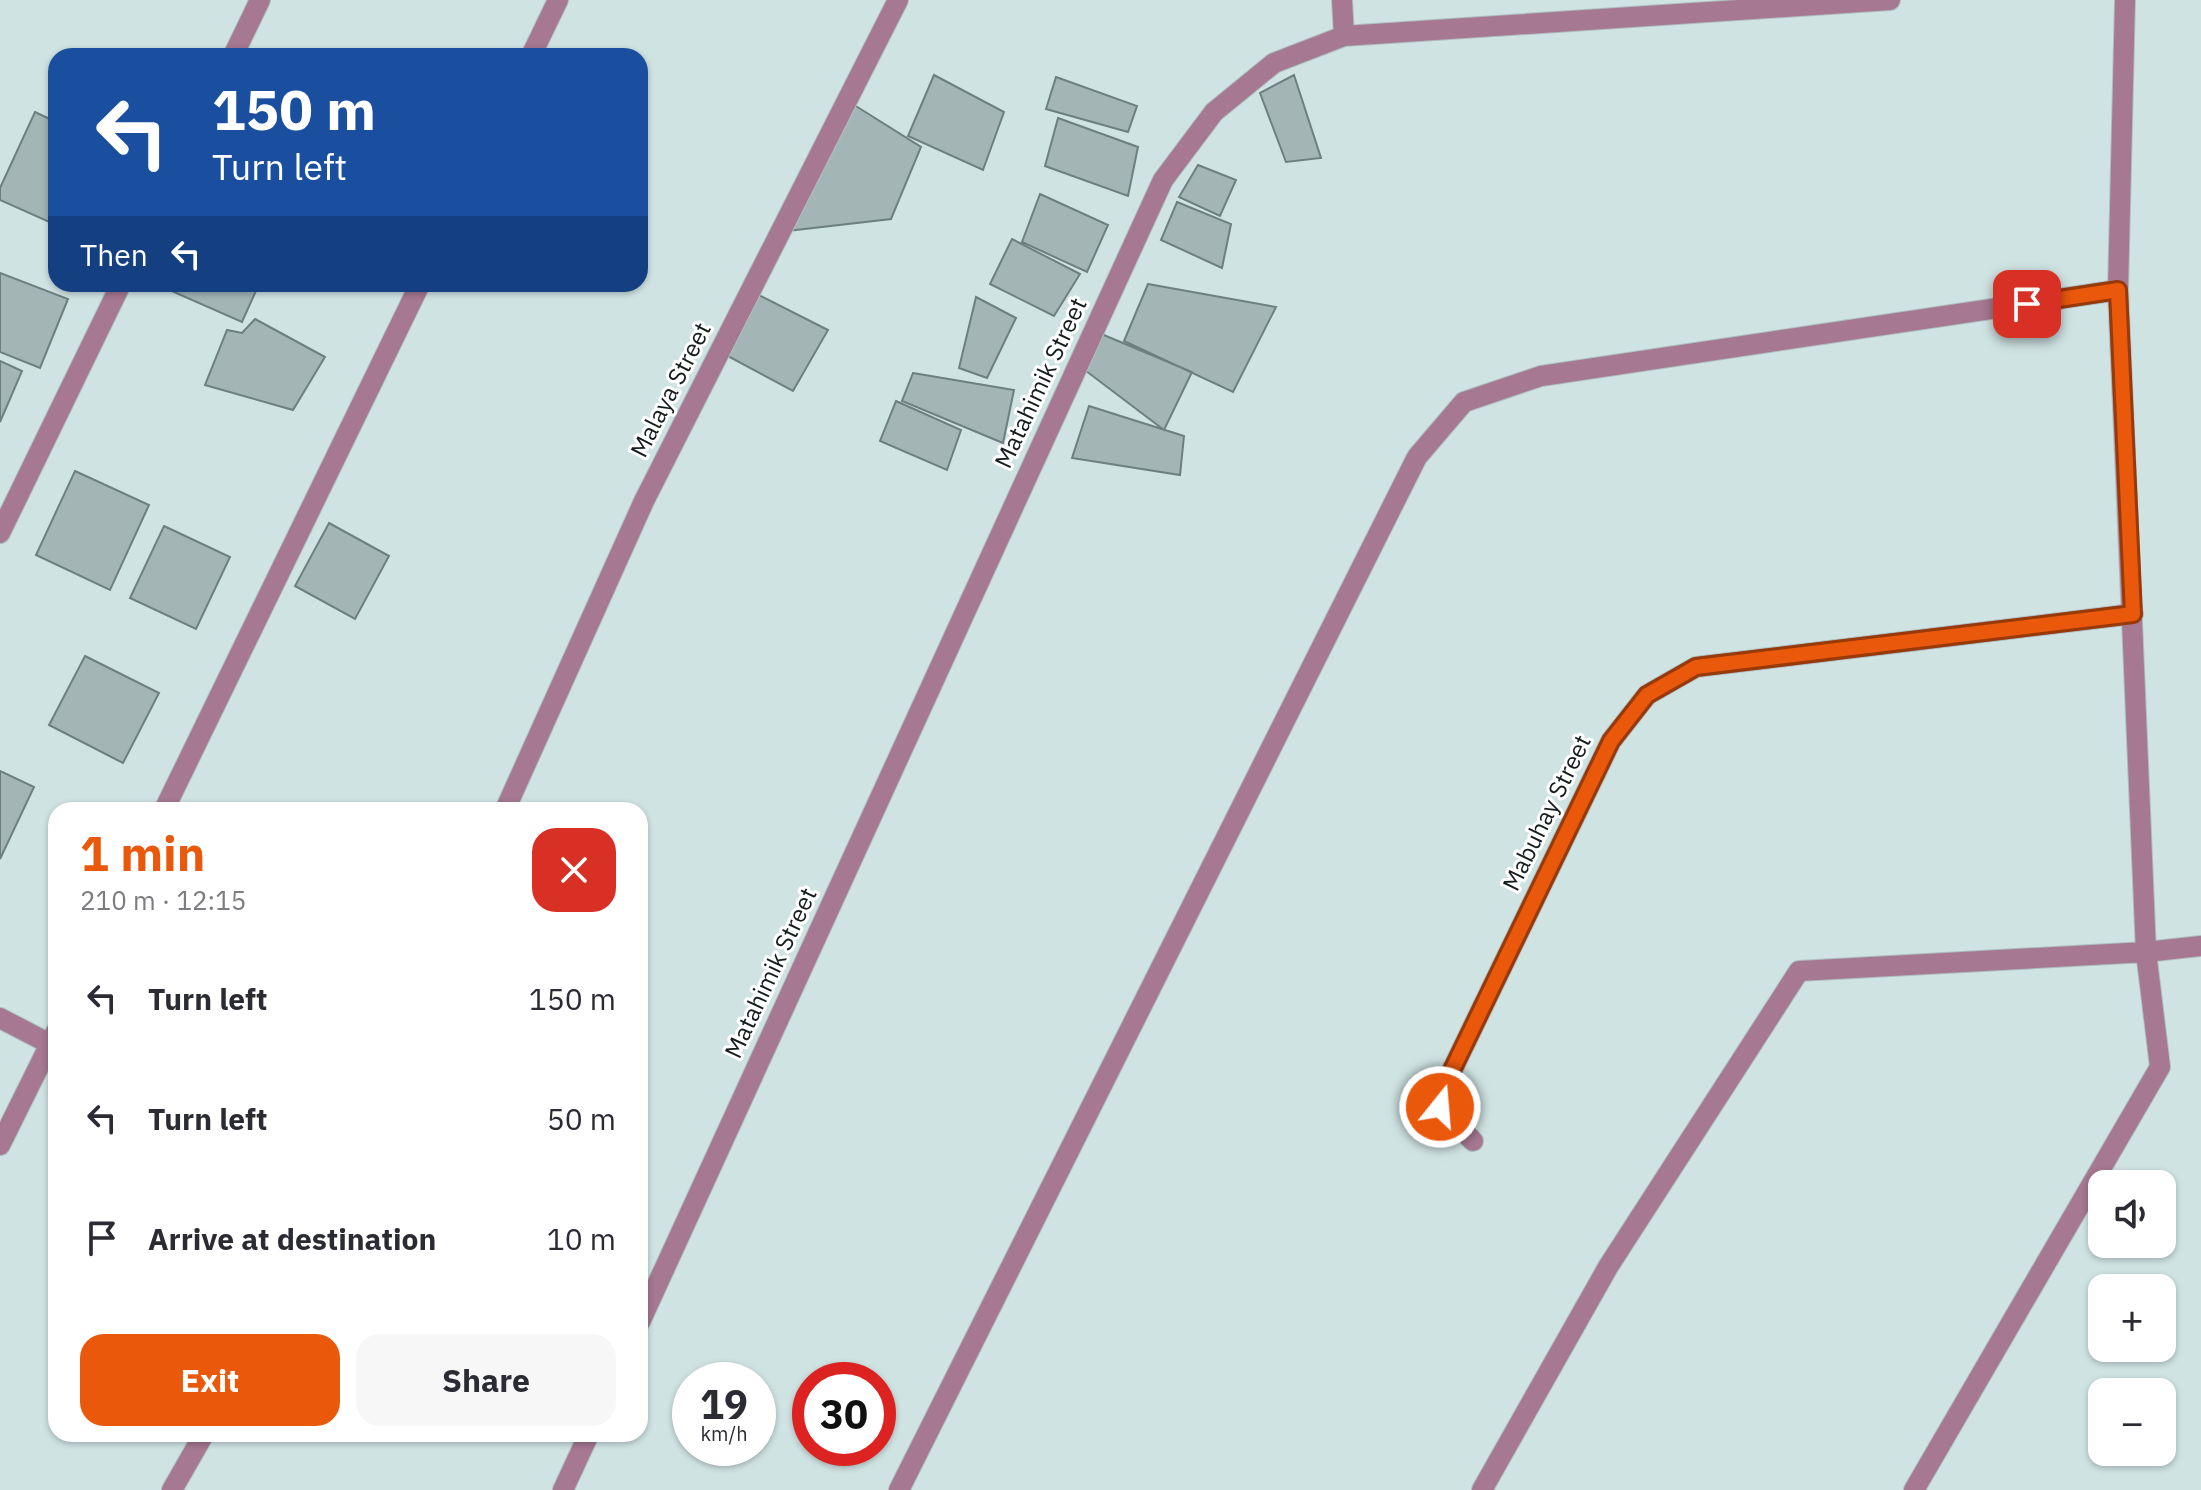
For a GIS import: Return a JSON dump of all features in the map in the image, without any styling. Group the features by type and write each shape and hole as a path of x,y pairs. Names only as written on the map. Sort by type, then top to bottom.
{"street":[{"path":"237,48 260,0"},
{"path":"535,48 558,0"},
{"name":"Malaya Street","path":"509,802 644,501 898,0"},
{"path":"1342,0 1344,36"},
{"name":"Matahimik Street","path":"648,1305 1163,180 1214,112 1274,63 1344,36 1890,0"},
{"path":"1914,1490 2160,1067 2146,952 2118,290 2125,0"},
{"path":"899,1490 1417,457 1464,402 1541,376 2118,290"},
{"path":"0,533 117,292"},
{"path":"168,802 416,292"},
{"name":"Mabuhay Street","path":"1473,1141 1440,1107 1441,1093 1611,741 1647,695 1696,667 2133,614"},
{"path":"1482,1490 1608,1267 1799,971 2146,952 2201,946"},
{"path":"0,1018 48,1036"},
{"path":"0,1145 48,1048"},
{"path":"172,1490 199,1442"},
{"path":"563,1490 585,1442"}],"building":[{"path":"934,75 1004,112 983,170 908,136"},
{"path":"1294,75 1321,158 1286,162 1260,93"},
{"path":"1056,77 1137,106 1128,132 1046,109"},
{"path":"851,103 921,147 891,219 787,231"},
{"path":"35,112 48,118 48,221 0,200 0,188"},
{"path":"1058,118 1138,147 1128,196 1045,166"},
{"path":"1198,165 1236,180 1220,216 1179,197"},
{"path":"1040,194 1108,225 1087,272 1022,242"},
{"path":"1177,202 1231,224 1222,268 1161,240"},
{"path":"1012,239 1080,274 1054,316 990,284"},
{"path":"0,273 68,299 40,368 0,352"},
{"path":"1148,284 1276,307 1233,392 1124,341"},
{"path":"174,292 255,292 242,322"},
{"path":"755,293 828,330 793,391 724,354"},
{"path":"976,297 1016,318 987,378 959,368"},
{"path":"255,319 325,357 293,410 205,385 227,330 242,333"},
{"path":"1099,333 1192,372 1164,430 1086,371"},
{"path":"0,361 22,371 0,422"},
{"path":"913,373 1014,390 1003,443 902,401"},
{"path":"896,401 961,430 947,470 880,441"},
{"path":"1089,406 1184,436 1180,475 1072,458"},
{"path":"75,471 149,505 110,590 36,555"},
{"path":"329,523 389,556 355,619 295,586"},
{"path":"164,526 230,557 196,629 130,598"},
{"path":"85,656 159,693 123,763 49,725"},
{"path":"0,771 34,787 0,859"}],"route":[{"path":"1440,1107 1441,1093 1611,741 1647,695 1696,667 2133,614 2118,290 2027,304"}]}
